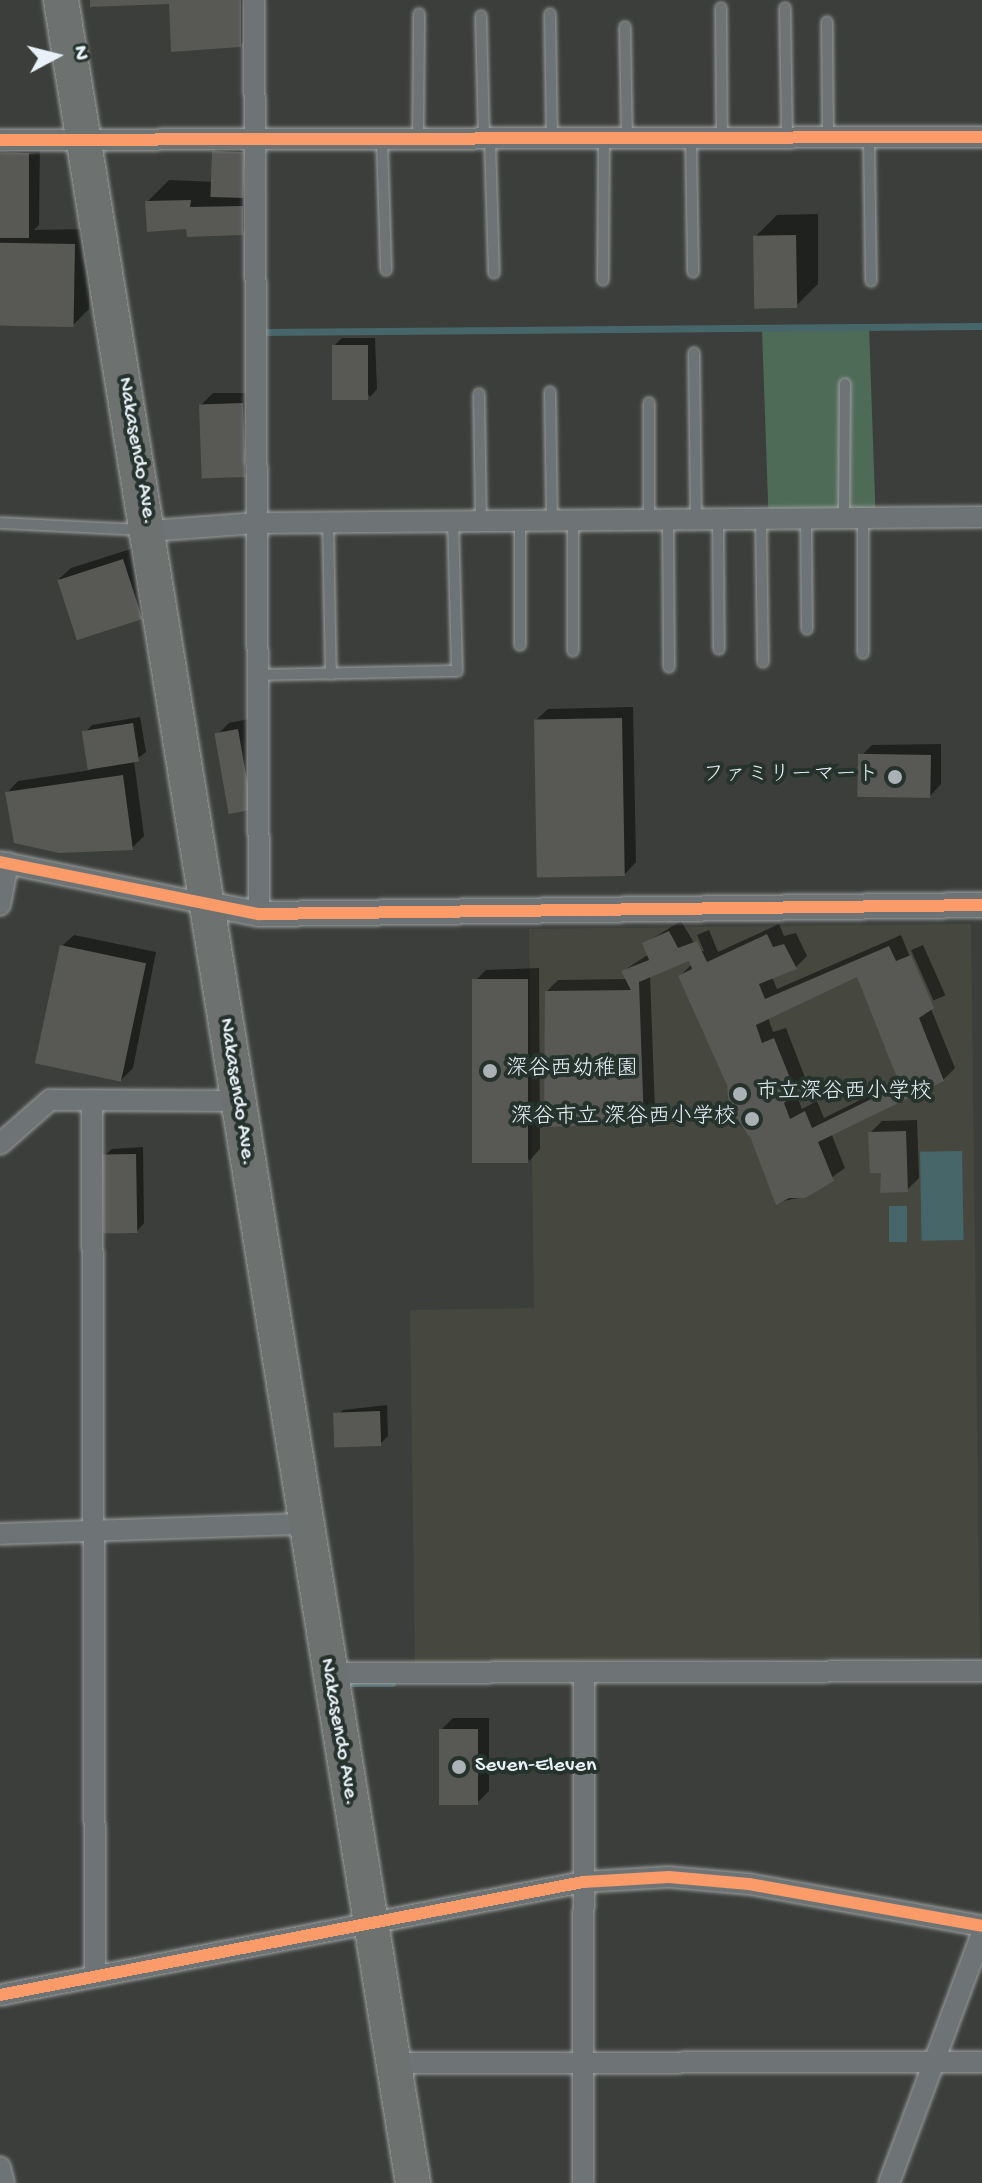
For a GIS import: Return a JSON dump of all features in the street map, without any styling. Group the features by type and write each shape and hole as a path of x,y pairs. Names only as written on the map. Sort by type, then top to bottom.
{"highway":[{"name":"Nakasendo Ave.","path":"61,0 150,531 327,1673 413,2183"}],"street":[{"path":"254,0 259,914"},
{"path":"0,140 982,137"},
{"path":"150,531 257,523 982,517"},
{"path":"0,905 4,862 259,914 982,905"},
{"path":"0,1144 50,1100 238,1101"},
{"path":"92,1102 97,1529 95,1976"},
{"path":"0,1534 305,1524"},
{"path":"327,1673 982,1671"},
{"path":"583,2183 584,1673"},
{"path":"0,1995 583,1882 669,1877 749,1884 982,1926"},
{"path":"889,2183 982,1933"},
{"path":"395,2063 982,2062"},
{"path":"0,2167 4,2183"}],"lane":[{"path":"721,8 722,139"},
{"path":"785,8 787,138"},
{"path":"418,140 419,14"},
{"path":"550,14 552,139"},
{"path":"481,16 494,273"},
{"path":"827,22 828,138"},
{"path":"625,27 627,139"},
{"path":"869,138 871,281"},
{"path":"603,280 604,139"},
{"path":"691,139 693,272"},
{"path":"382,140 386,270"},
{"path":"694,353 696,519"},
{"path":"845,384 863,653"},
{"path":"550,392 552,520"},
{"path":"479,394 481,521"},
{"path":"649,403 669,667"},
{"path":"761,518 763,662"},
{"path":"806,518 807,629"},
{"path":"718,519 719,649"},
{"path":"573,520 573,651"},
{"path":"259,675 457,671 453,521"},
{"path":"520,521 520,645"},
{"path":"328,522 331,674"},
{"path":"0,523 150,531"}],"shaded area":[{"name":"深谷市立 深谷西小学校","path":"971,924 980,1656 415,1663 410,1310 534,1308 529,929"}],"green space":[{"path":"869,327 876,517 769,521 762,331"}],"water":[{"path":"962,1151 964,1240 922,1241 920,1152"},
{"path":"889,1206 907,1206 907,1242 889,1242"}],"building":[{"path":"90,0 241,0 241,47 171,52 169,4 90,7"},
{"path":"212,151 245,152 243,198 210,197"},
{"path":"0,153 29,153 29,238 0,238"},
{"path":"191,200 190,207 243,206 243,235 187,237 186,229 147,232 145,201"},
{"path":"796,235 797,308 754,309 753,236"},
{"path":"0,243 75,244 74,327 0,326"},
{"path":"332,345 368,345 368,400 332,400"},
{"path":"243,403 246,477 202,478 199,405"},
{"path":"123,559 142,619 77,640 57,580"},
{"path":"622,718 625,876 537,878 534,720"},
{"path":"133,723 139,762 88,770 82,731"},
{"path":"238,729 252,810 229,814 214,733"},
{"name":"ファミリーマート","path":"858,754 931,755 930,798 857,797"},
{"path":"123,775 133,850 59,853 14,843 5,792"},
{"path":"669,931 678,948 697,941 707,962 767,934 773,947 784,944 797,969 759,984 765,999 889,946 896,961 911,955 934,1008 919,1018 944,1081 818,1142 834,1181 805,1198 789,1198 776,1205 751,1139 729,1108 727,1085 678,976 692,969 689,961 639,982 644,1124 544,1127 545,991 631,990 621,971 649,960 642,943","holes":["857,977 900,1085 812,1128 805,1111 790,1119 784,1103 796,1093 774,1038 762,1043 756,1025"]},
{"path":"60,945 146,963 121,1082 35,1063"},
{"path":"472,979 528,979 528,1163 472,1163"},
{"path":"906,1131 908,1192 880,1193 881,1173 870,1173 868,1132"},
{"path":"136,1154 137,1233 103,1234 102,1155"},
{"path":"380,1411 381,1446 334,1448 333,1413"},
{"name":"Seven-Eleven","path":"439,1729 478,1729 478,1805 439,1805"}],"waterway":[{"path":"258,332 982,326"},
{"path":"352,1683 392,1683"}],"cycle path":[{"path":"0,140 982,137"},
{"path":"0,862 259,914 982,905"},
{"path":"0,1995 583,1882 669,1877 749,1884 982,1926"}],"place":[{"name":"ファミリーマート","path":"895,777"},
{"name":"深谷西幼稚園","path":"490,1071"},
{"name":"市立深谷西小学校","path":"740,1094"},
{"name":"深谷市立 深谷西小学校","path":"752,1119"},
{"name":"Seven-Eleven","path":"459,1767"}]}
